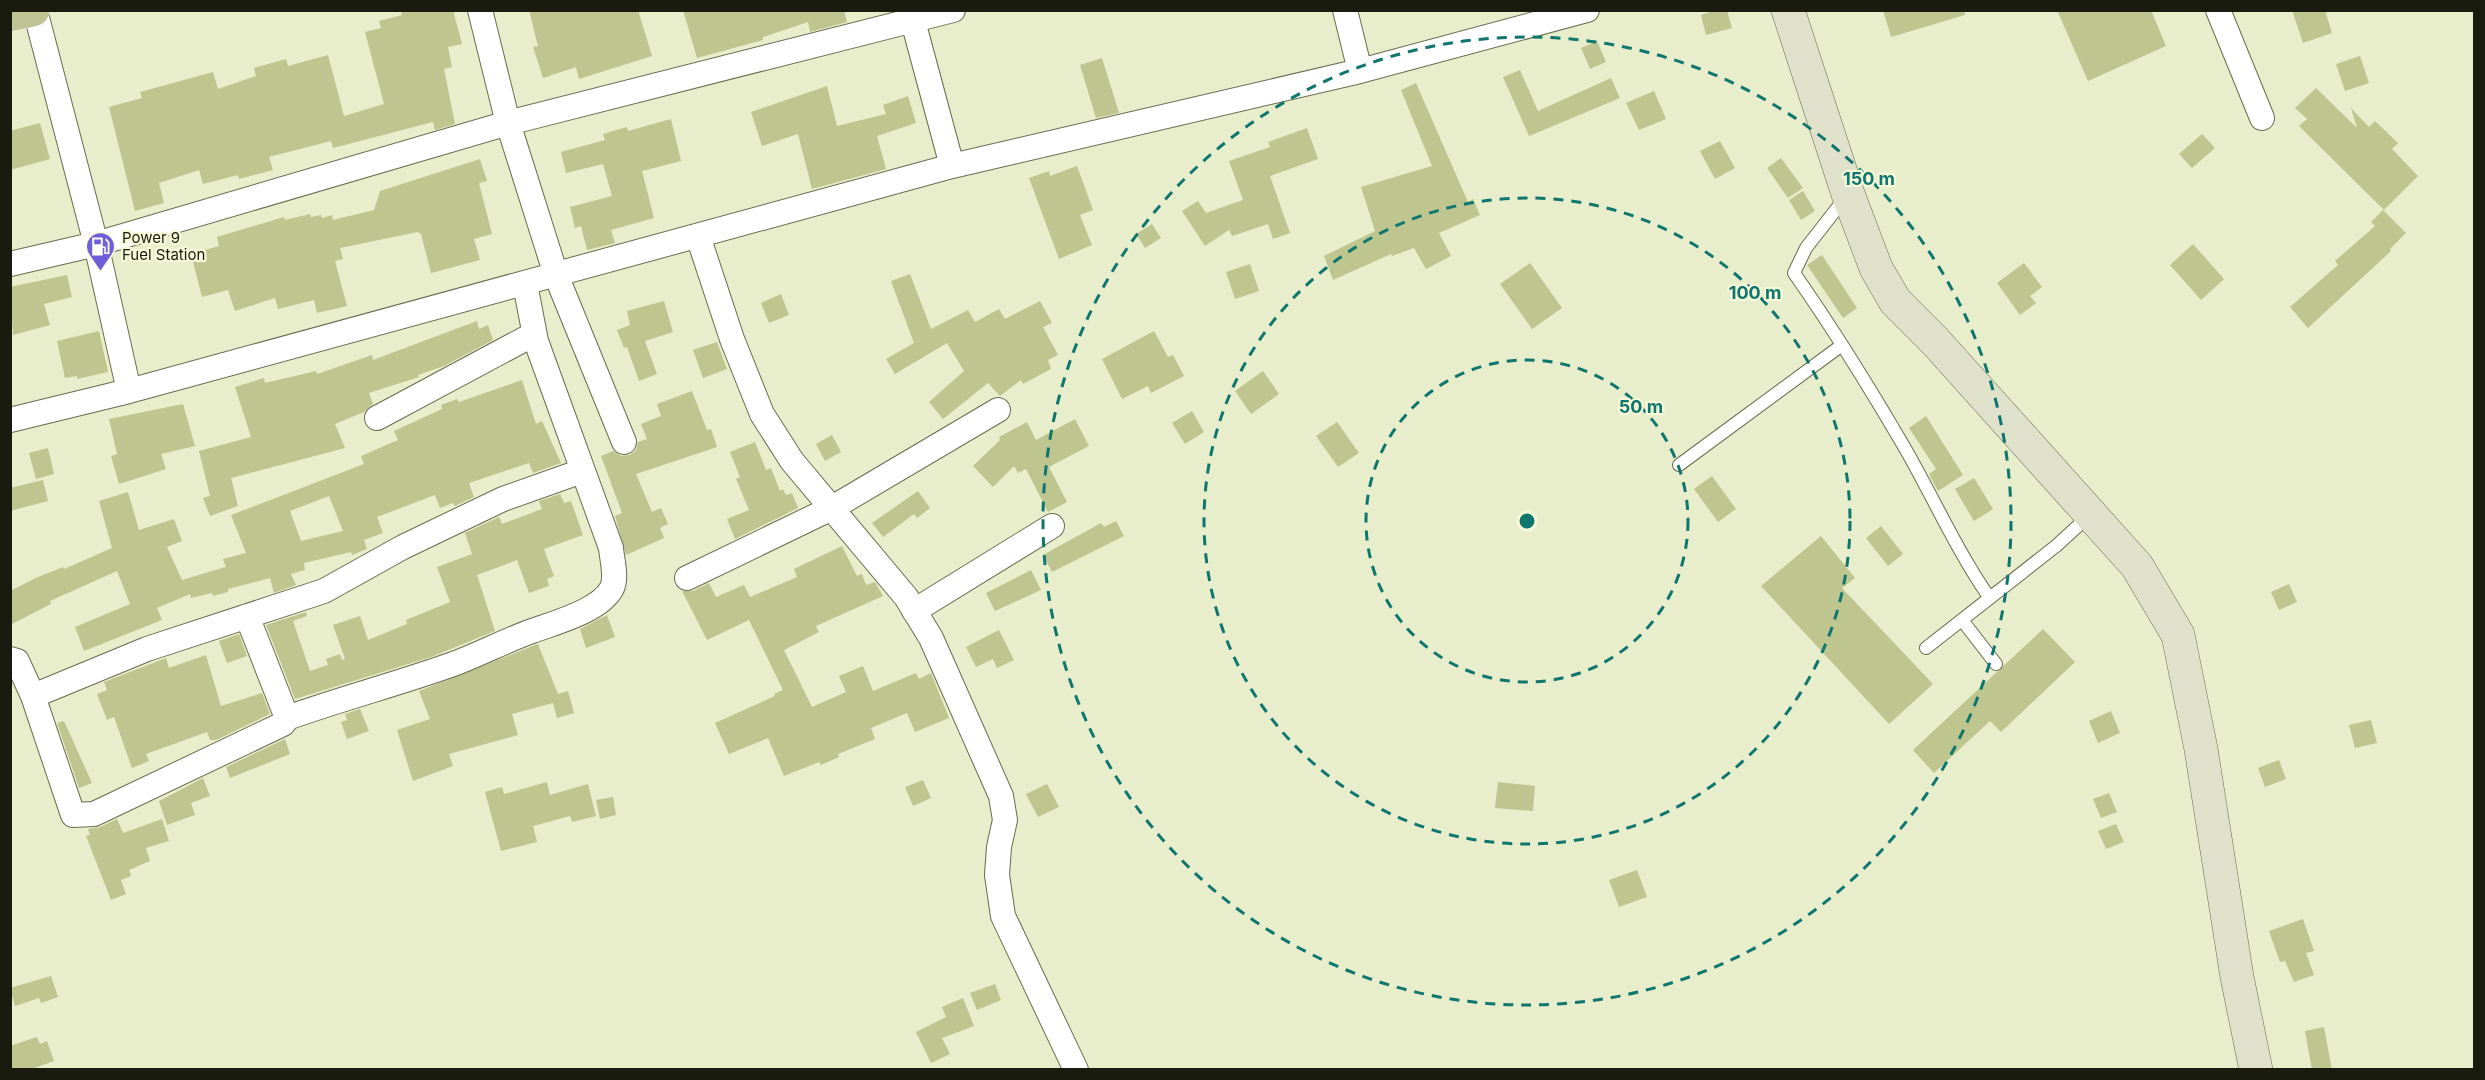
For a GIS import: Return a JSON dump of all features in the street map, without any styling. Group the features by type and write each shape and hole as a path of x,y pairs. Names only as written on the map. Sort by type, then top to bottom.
{"main road":[{"path":"10,15 34,10"}],"street":[{"path":"34,10 96,244 129,391"},
{"path":"480,10 508,123 555,275 624,442"},
{"path":"10,264 96,244 508,123 912,15 953,10"},
{"path":"1345,10 1360,71"},
{"path":"10,420 129,391 952,166 1360,71 1587,10"},
{"path":"1788,10 1848,194 1876,268 1895,301 1935,341 2137,566 2178,635 2201,749 2237,977 2256,1070"},
{"path":"2218,10 2262,118"},
{"path":"912,15 952,166"},
{"path":"698,236 732,339 762,414 792,461 906,597 931,638 1001,796 1005,820 999,847 997,875 1004,916 1076,1070"},
{"path":"10,658 17,661 33,696 73,815 94,814 283,724 287,717 413,678 532,631 559,624 607,594 612,587 614,574 611,548 555,400 534,334 525,284"},
{"path":"377,418 534,334"},
{"path":"687,578 832,508 998,410"},
{"path":"33,696 147,649 324,591 403,547 492,504 582,471"},
{"path":"914,611 1052,526"},
{"path":"247,616 287,717"}],"lane":[{"path":"1848,194 1806,248 1794,273 1842,345 1906,451 1965,561 1989,597"},
{"path":"1679,465 1842,345"},
{"path":"1926,648 2056,546 2091,514"},
{"path":"1962,620 1996,664"}],"building":[{"path":"401,10 453,10 462,44 448,47 452,67 444,69 455,124 435,130 433,122 333,148 331,141 269,157 273,170 239,179 238,175 203,184 199,170 159,183 164,203 135,211 109,107 142,98 140,92 213,72 218,89 256,76 254,68 286,59 288,66 328,55 344,116 384,104 365,32 381,28 379,21 402,15"},
{"path":"529,10 638,10 652,56 579,79 576,67 543,78 533,47 538,46"},
{"path":"683,10 844,10 847,22 810,32 808,22 763,37 763,40 697,58"},
{"path":"1716,10 1727,10 1732,28 1706,35 1701,15"},
{"path":"1883,10 1964,10 1965,15 1891,37"},
{"path":"2057,10 2151,10 2166,46 2088,81"},
{"path":"2292,10 2325,10 2332,33 2303,43"},
{"path":"1597,41 1606,62 1590,69 1581,48"},
{"path":"2360,56 2369,83 2345,91 2336,64"},
{"path":"1102,58 1119,113 1096,118 1080,65"},
{"path":"1520,70 1538,111 1611,78 1620,98 1529,136 1503,77"},
{"path":"1416,83 1468,202 1473,199 1480,215 1439,233 1451,256 1426,269 1414,248 1392,256 1391,254 1333,280 1324,256 1375,231 1361,187 1432,166 1401,90"},
{"path":"827,86 837,126 886,114 883,105 908,96 916,123 877,136 886,169 812,189 798,134 762,146 751,112"},
{"path":"2316,88 2357,128 2351,108 2369,127 2375,121 2398,143 2392,149 2418,176 2384,210 2299,126 2307,119 2295,108"},
{"path":"1654,91 1666,119 1639,130 1626,103"},
{"path":"671,119 681,161 642,171 654,218 611,230 615,243 587,250 581,226 575,228 570,207 612,196 603,164 566,173 561,152 605,140 603,134 627,127 628,131"},
{"path":"40,123 50,159 10,170 10,131"},
{"path":"1307,128 1318,159 1270,176 1290,233 1273,239 1268,224 1232,236 1229,230 1205,246 1182,211 1198,201 1206,213 1243,200 1229,161 1270,147 1268,142"},
{"path":"2202,134 2215,148 2192,168 2179,154"},
{"path":"1720,141 1735,168 1715,179 1700,151"},
{"path":"1781,158 1803,188 1788,198 1767,168"},
{"path":"480,159 487,181 479,183 492,234 474,239 480,260 431,273 421,234 418,232 340,248 343,259 335,261 347,306 317,313 314,300 278,309 275,298 235,311 228,290 202,297 191,254 219,246 217,237 284,217 285,220 310,214 311,217 321,215 322,218 332,215 333,220 374,210 380,191"},
{"path":"1077,166 1093,210 1080,215 1092,245 1059,259 1029,178 1049,171 1050,176"},
{"path":"1803,191 1815,211 1801,220 1789,200"},
{"path":"2383,210 2406,233 2390,249 2391,251 2308,328 2290,307 2338,265 2335,261 2375,226 2371,222"},
{"path":"1152,224 1161,238 1145,248 1136,234"},
{"path":"2193,244 2224,279 2201,300 2170,265"},
{"path":"1822,255 1857,308 1843,318 1807,265"},
{"path":"1530,263 1562,308 1532,329 1500,284"},
{"path":"2024,263 2042,287 2030,296 2036,303 2020,315 1997,283"},
{"path":"1250,264 1259,291 1235,299 1226,272"},
{"path":"910,274 931,329 968,310 975,322 999,309 1005,319 1040,301 1052,323 1043,327 1058,355 1048,360 1051,369 1023,384 1021,380 1000,396 988,383 943,419 929,402 964,371 947,343 895,374 886,359 914,343 891,281"},
{"path":"67,275 72,297 44,304 50,325 13,335 10,287"},
{"path":"781,294 789,315 769,323 761,303"},
{"path":"664,301 673,332 645,341 657,374 639,381 627,347 624,348 617,330 630,325 627,311"},
{"path":"477,321 479,329 488,325 493,340 444,366 418,375 419,377 369,393 373,404 364,412 335,424 345,448 231,478 238,506 210,516 203,498 210,496 199,451 251,437 235,387 264,378 265,383 316,371 317,374 372,355 373,360"},
{"path":"99,331 108,372 77,379 77,376 65,378 57,341"},
{"path":"1154,331 1168,357 1173,355 1184,376 1151,393 1148,386 1122,399 1102,359"},
{"path":"717,342 727,369 703,378 693,350"},
{"path":"1263,371 1279,394 1251,414 1235,391"},
{"path":"522,380 536,424 542,421 561,463 533,473 529,463 469,483 474,497 455,506 453,503 440,508 435,495 377,517 383,533 364,540 367,549 352,555 351,552 304,563 305,570 291,574 296,585 274,593 270,578 228,589 228,592 213,596 212,593 191,598 190,594 157,608 162,620 84,651 75,627 130,604 117,571 50,601 51,604 10,625 10,591 38,577 63,567 64,569 112,548 99,501 128,492 139,530 174,519 182,541 167,547 182,580 226,567 223,559 246,553 231,515 364,464 361,456 398,440 394,431 442,409 441,405 457,399 459,402","holes":["329,496 343,531 301,541 290,511"]},
{"path":"692,391 707,430 711,429 717,447 636,474 652,512 661,508 668,524 660,528 664,538 626,555 615,516 622,513 601,456 613,451 621,456 630,455 636,450 638,442 647,439 641,424 661,416 657,404"},
{"path":"183,404 195,446 161,454 166,469 119,484 111,456 117,454 109,419"},
{"path":"1192,411 1204,432 1185,444 1172,423"},
{"path":"1926,416 1963,475 1938,491 1929,474 1936,469 1909,428"},
{"path":"1075,419 1089,446 1049,467 1067,502 1048,512 1026,469 1018,473 1014,466 993,487 973,466 1000,440 999,437 1027,422 1036,440"},
{"path":"1337,422 1359,453 1338,467 1316,436"},
{"path":"832,435 841,452 825,461 816,444"},
{"path":"755,442 766,470 771,468 780,491 783,489 786,495 792,493 798,508 735,539 727,519 749,510 736,479 740,477 730,452"},
{"path":"48,448 54,474 36,479 29,453"},
{"path":"1712,476 1736,509 1718,522 1694,489"},
{"path":"1974,478 1993,509 1974,521 1955,489"},
{"path":"43,480 48,501 10,511 10,488"},
{"path":"918,491 930,508 917,518 914,514 883,537 872,523"},
{"path":"560,494 564,503 571,501 583,535 544,549 554,576 547,579 549,586 529,593 517,560 477,575 495,631 431,657 295,699 266,625 306,612 307,616 293,621 310,671 328,665 326,659 340,654 342,660 345,659 333,625 360,616 368,640 407,624 406,620 450,602 437,567 472,554 465,533 499,517 502,524 542,509 539,501"},
{"path":"1116,521 1124,536 1052,572 1043,555 1101,523 1104,527"},
{"path":"1881,526 1903,554 1888,566 1866,538"},
{"path":"1821,536 1855,578 1842,588 1933,684 1889,724 1761,586"},
{"path":"842,546 857,576 862,574 866,585 875,582 883,596 816,626 819,632 784,650 812,707 846,692 839,676 863,666 873,691 916,673 919,679 931,673 949,718 915,732 907,713 871,728 875,739 838,754 839,757 821,765 819,762 784,776 768,738 729,754 715,723 775,696 774,694 783,690 749,620 707,640 682,591 693,591 709,583 716,597 744,585 750,597 797,577 794,569"},
{"path":"1031,570 1041,590 995,611 986,593"},
{"path":"2289,584 2297,602 2279,610 2271,592"},
{"path":"607,615 615,637 586,648 580,629"},
{"path":"2043,629 2075,662 2001,732 1990,721 1934,773 1913,750"},
{"path":"999,630 1014,660 997,668 993,659 976,667 966,647"},
{"path":"239,634 247,656 227,663 219,641"},
{"path":"538,644 558,694 568,691 574,713 557,718 553,703 512,714 518,735 449,754 453,766 413,781 397,730 430,719 419,691"},
{"path":"206,655 221,706 262,693 270,714 216,740 210,740 207,732 146,754 149,761 132,768 114,717 107,720 97,694 107,690 104,682 166,658 169,668"},
{"path":"360,709 369,731 347,739 341,722 347,720 345,714"},
{"path":"2111,711 2120,733 2098,743 2089,721"},
{"path":"2371,720 2377,743 2355,748 2349,725"},
{"path":"64,721 92,783 79,788 57,723"},
{"path":"285,739 290,754 230,778 226,767"},
{"path":"2279,760 2286,779 2265,787 2258,768"},
{"path":"203,778 210,796 191,803 195,815 167,825 159,801"},
{"path":"923,780 931,798 913,806 905,787"},
{"path":"547,782 550,795 588,784 596,816 572,822 570,816 533,826 537,842 501,851 485,792 502,787 504,794"},
{"path":"1498,782 1535,786 1533,811 1495,808"},
{"path":"1047,784 1059,807 1038,817 1026,794"},
{"path":"2109,793 2117,812 2101,818 2093,799"},
{"path":"613,797 616,815 600,819 596,800"},
{"path":"117,819 123,833 162,819 169,841 146,848 150,861 129,870 131,876 121,880 126,894 111,900 86,836 90,835 88,829 100,827"},
{"path":"2116,824 2124,842 2106,849 2098,831"},
{"path":"1637,870 1647,897 1619,907 1609,880"},
{"path":"2303,919 2314,951 2306,953 2314,975 2294,982 2285,961 2280,962 2269,931"},
{"path":"51,976 58,997 41,1003 39,998 15,1006 10,988"},
{"path":"995,984 1001,1000 977,1010 970,993"},
{"path":"963,998 974,1026 942,1038 950,1054 931,1063 916,1032 946,1017 942,1007"},
{"path":"2324,1027 2332,1070 2312,1070 2305,1031"},
{"path":"37,1037 40,1044 47,1041 54,1061 29,1070 10,1070 10,1046"}],"place":[{"name":"Power 9 Fuel Station","path":"101,272"}]}
